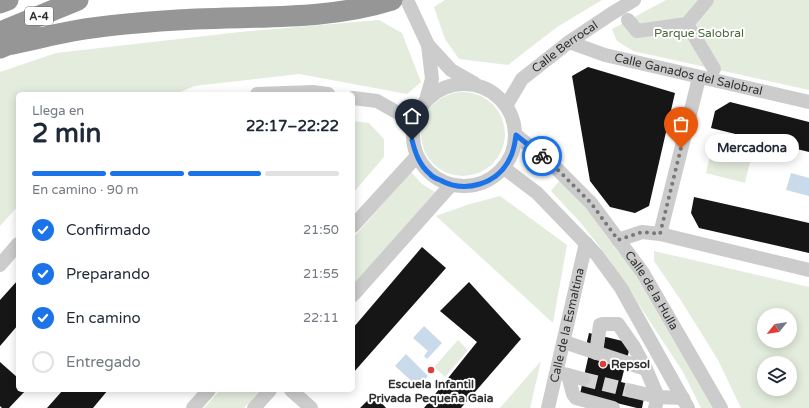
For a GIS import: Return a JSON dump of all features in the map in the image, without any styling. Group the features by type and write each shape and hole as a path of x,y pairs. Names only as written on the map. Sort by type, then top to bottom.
{"highway":[{"path":"0,3 8,0"},
{"name":"A-4","path":"0,32 78,0"},
{"path":"0,48 7,45 72,31 128,23 197,19 285,17 337,12 383,3"}],"street":[{"path":"407,0 428,45 451,70 495,94 506,106 514,124 516,135 514,146 511,158 504,168 489,181 470,187 450,186 430,175 416,156 412,140 414,122 418,110 426,100 437,91 451,85 466,84 480,86"},
{"name":"Calle Berrocal","path":"506,106 522,79 569,42 634,0"},
{"path":"628,20 637,31 687,24 707,0"},
{"path":"687,24 714,70"},
{"name":"Calle Ganados del Salobral","path":"569,42 605,55 809,102"},
{"path":"426,100 432,79 428,45"},
{"path":"660,234 700,78"},
{"path":"355,98 377,101 414,122"},
{"name":"Calle de la Hulla","path":"516,135 561,172 591,203 643,273 720,408"},
{"path":"355,224 416,156"},
{"name":"Calle de la Hulla","path":"504,168 537,193 586,243 621,288 686,403"},
{"path":"355,293 450,186"},
{"path":"618,240 642,232 660,234 809,270"},
{"name":"Calle de la Esmaltina","path":"548,408 562,374 564,342 586,243"},
{"path":"0,265 16,246"},
{"path":"596,353 600,326 603,324 618,324 638,318"},
{"path":"618,324 634,347 646,369 656,403"},
{"path":"564,342 646,369"},
{"path":"562,374 583,379"},
{"path":"562,374 576,398 613,408"},
{"path":"632,391 656,403 686,403"},
{"path":"193,408 207,392"},
{"path":"254,408 268,392"},
{"path":"293,392 311,408"}],"green space":[{"path":"445,0 602,0 557,27 508,65 459,59 445,39 434,7"},
{"name":"Parque Salobral","path":"666,0 809,0 809,90 633,51 617,41 612,29"},
{"path":"379,20 402,33 421,82 407,94 299,74 194,86 180,92 16,92 16,208 0,226 0,72 56,53 240,32"},
{"path":"463,92 479,95 486,99 498,111 502,118 505,134 502,150 498,157 486,169 479,173 463,176 447,173 440,169 428,157 424,150 421,134 424,118 428,111 440,99 447,95"},
{"path":"355,121 369,123 384,139 384,157 355,191"},
{"path":"711,152 750,162 745,183 706,173"},
{"path":"411,172 422,184 435,192 355,283 355,236"},
{"path":"564,175 615,248 636,273 714,408 701,408 683,372 607,256 580,222 551,191"},
{"path":"500,196 567,245 553,323 436,216 470,204"},
{"path":"654,251 809,287 809,408 741,408 718,360 680,299 654,261"},
{"path":"458,340 468,350 445,377 434,367"},
{"path":"541,361 530,408 500,408"},
{"path":"218,392 258,392 244,408 204,408"}],"water":[{"path":"791,173 809,178 809,196 786,190"},
{"path":"424,326 442,343 427,359 424,356 428,351 413,338"},
{"path":"406,354 428,376 418,387 395,366"}],"building":[{"path":"588,67 675,93 649,206 635,213 610,207 590,181 572,76"},
{"path":"730,102 809,122 809,152 711,128 715,111"},
{"path":"694,197 809,223 809,253 699,228 691,213"},
{"path":"422,247 446,268 355,371 355,326"},
{"path":"16,282 16,327 0,346 0,300"},
{"path":"469,282 521,339 461,408 424,408 477,342 440,311"},
{"name":"Repsol","path":"589,333 631,343 621,382 633,385 644,398 642,408 580,394 588,358 589,351 585,350"},
{"path":"0,362 16,376 16,392 24,392 9,408 2,408 0,406"},
{"path":"61,392 106,392 93,408 47,408"},
{"path":"374,394 386,408 360,408"}],"tunnel":[{"path":"583,379 632,391"}],"way so far":[{"path":"542,156 591,203 618,240 642,232 660,234 681,148"}],"place":[{"name":"Mercadona","path":"681,148"},
{"name":"Repsol","path":"603,364"},
{"name":"Escuela Infantil Privada Pequeña Gaia","path":"431,370"}],"route":[{"path":"412,140 416,156 430,175 450,186 470,187 489,181 504,168 511,158 516,135 542,156"}]}
